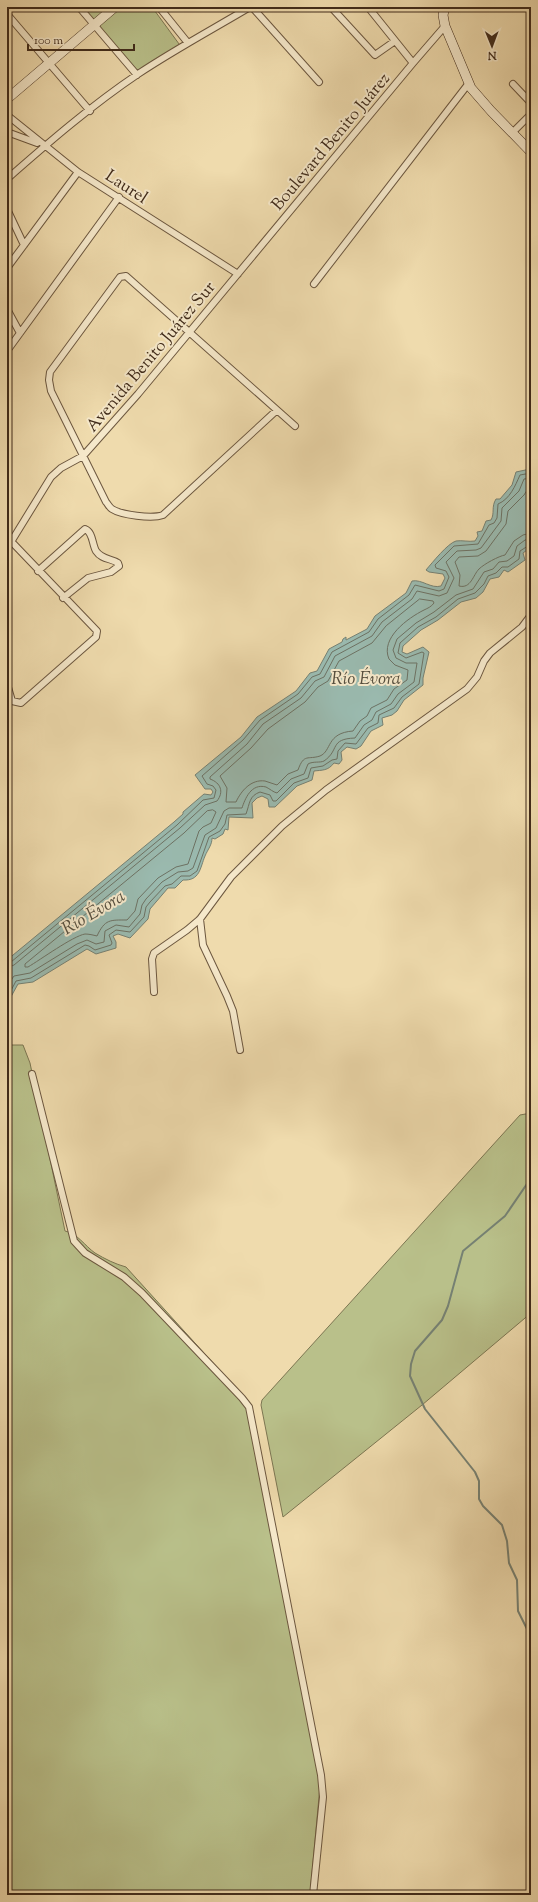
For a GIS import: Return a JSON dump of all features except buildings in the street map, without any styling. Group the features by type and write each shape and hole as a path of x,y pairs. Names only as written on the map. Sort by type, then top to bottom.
{"street":[{"path":"79,7 137,75"},
{"path":"7,99 95,26 115,7"},
{"path":"159,7 188,43"},
{"path":"7,179 43,146 137,75 241,9 251,7 319,82"},
{"path":"331,7 375,55 395,41"},
{"path":"368,7 413,63"},
{"path":"444,7 443,15 445,26 469,83 484,103 531,152"},
{"path":"7,14 90,111"},
{"name":"Boulevard Benito Juárez","path":"238,274 445,26"},
{"path":"314,284 469,83"},
{"path":"513,84 531,103"},
{"path":"512,133 531,114"},
{"name":"Laurel","path":"7,115 43,146 78,172 238,274"},
{"path":"7,132 43,146"},
{"path":"7,268 78,172"},
{"path":"7,351 119,198"},
{"path":"7,209 24,245"},
{"name":"Avenida Benito Juárez Sur","path":"9,540 51,477 61,468 83,456 138,394 238,274"},
{"path":"277,410 159,516 129,514 111,508 106,502 51,392 49,380 50,372 120,277 126,276 190,332 277,410 294,426"},
{"path":"7,308 20,333"},
{"path":"38,571 85,529 89,532 94,547 100,556 116,562 119,566 111,572 88,578 63,598"},
{"path":"7,684 12,701 22,703 96,637 97,631 63,598 9,540"},
{"path":"154,992 152,960 154,953 187,930 200,918 231,877 282,826 326,790 466,689 477,678 484,661 490,653 522,627 531,615"},
{"path":"200,918 203,945 229,1001 235,1020 240,1050"},
{"path":"32,1074 74,1241 85,1253 124,1277 136,1287 249,1407 322,1775 323,1797 313,1895"}],"green space":[{"path":"75,7 152,7 182,48 136,75"},
{"path":"7,1045 23,1045 30,1063 65,1231 73,1234 95,1253 126,1267 243,1396 248,1409 321,1775 310,1895 7,1895"},
{"path":"531,1113 531,1313 422,1405 283,1517 261,1405 262,1400 520,1115"}],"water":[{"name":"Río Évora","path":"531,466 531,547 523,553 525,560 508,572 504,570 499,577 490,579 483,592 476,598 461,602 438,620 421,630 403,646 402,652 407,654 423,647 429,652 423,678 423,685 404,700 397,711 392,715 382,718 383,725 371,731 361,746 356,749 347,747 341,752 342,760 339,764 334,763 327,769 314,771 312,780 297,786 275,807 269,807 268,799 262,796 257,798 252,803 253,818 229,817 228,830 225,829 223,834 215,839 212,838 211,845 196,876 189,880 183,880 175,888 168,888 150,909 148,919 130,938 118,934 113,936 116,942 116,948 96,954 87,949 33,982 18,984 7,1004 7,960 174,822 204,794 211,795 213,792 211,789 205,789 195,775 241,737 257,717 296,691 310,673 317,671 329,649 342,642 346,637 346,640 367,629 375,616 406,593 412,581 419,581 437,587 441,586 445,578 443,574 429,572 426,570 449,545 456,541 475,541 478,536 477,532 482,531 486,521 491,520 496,499 500,499 512,485 516,472 530,469"}],"waterway":[{"path":"531,1178 505,1216 463,1251 448,1306 442,1320 415,1351 411,1364 410,1376 425,1409 475,1472 479,1481 479,1499 483,1506 502,1525 507,1541 509,1563 517,1580 518,1611 531,1637"},
{"path":"531,1683 529,1697 531,1719"}]}
